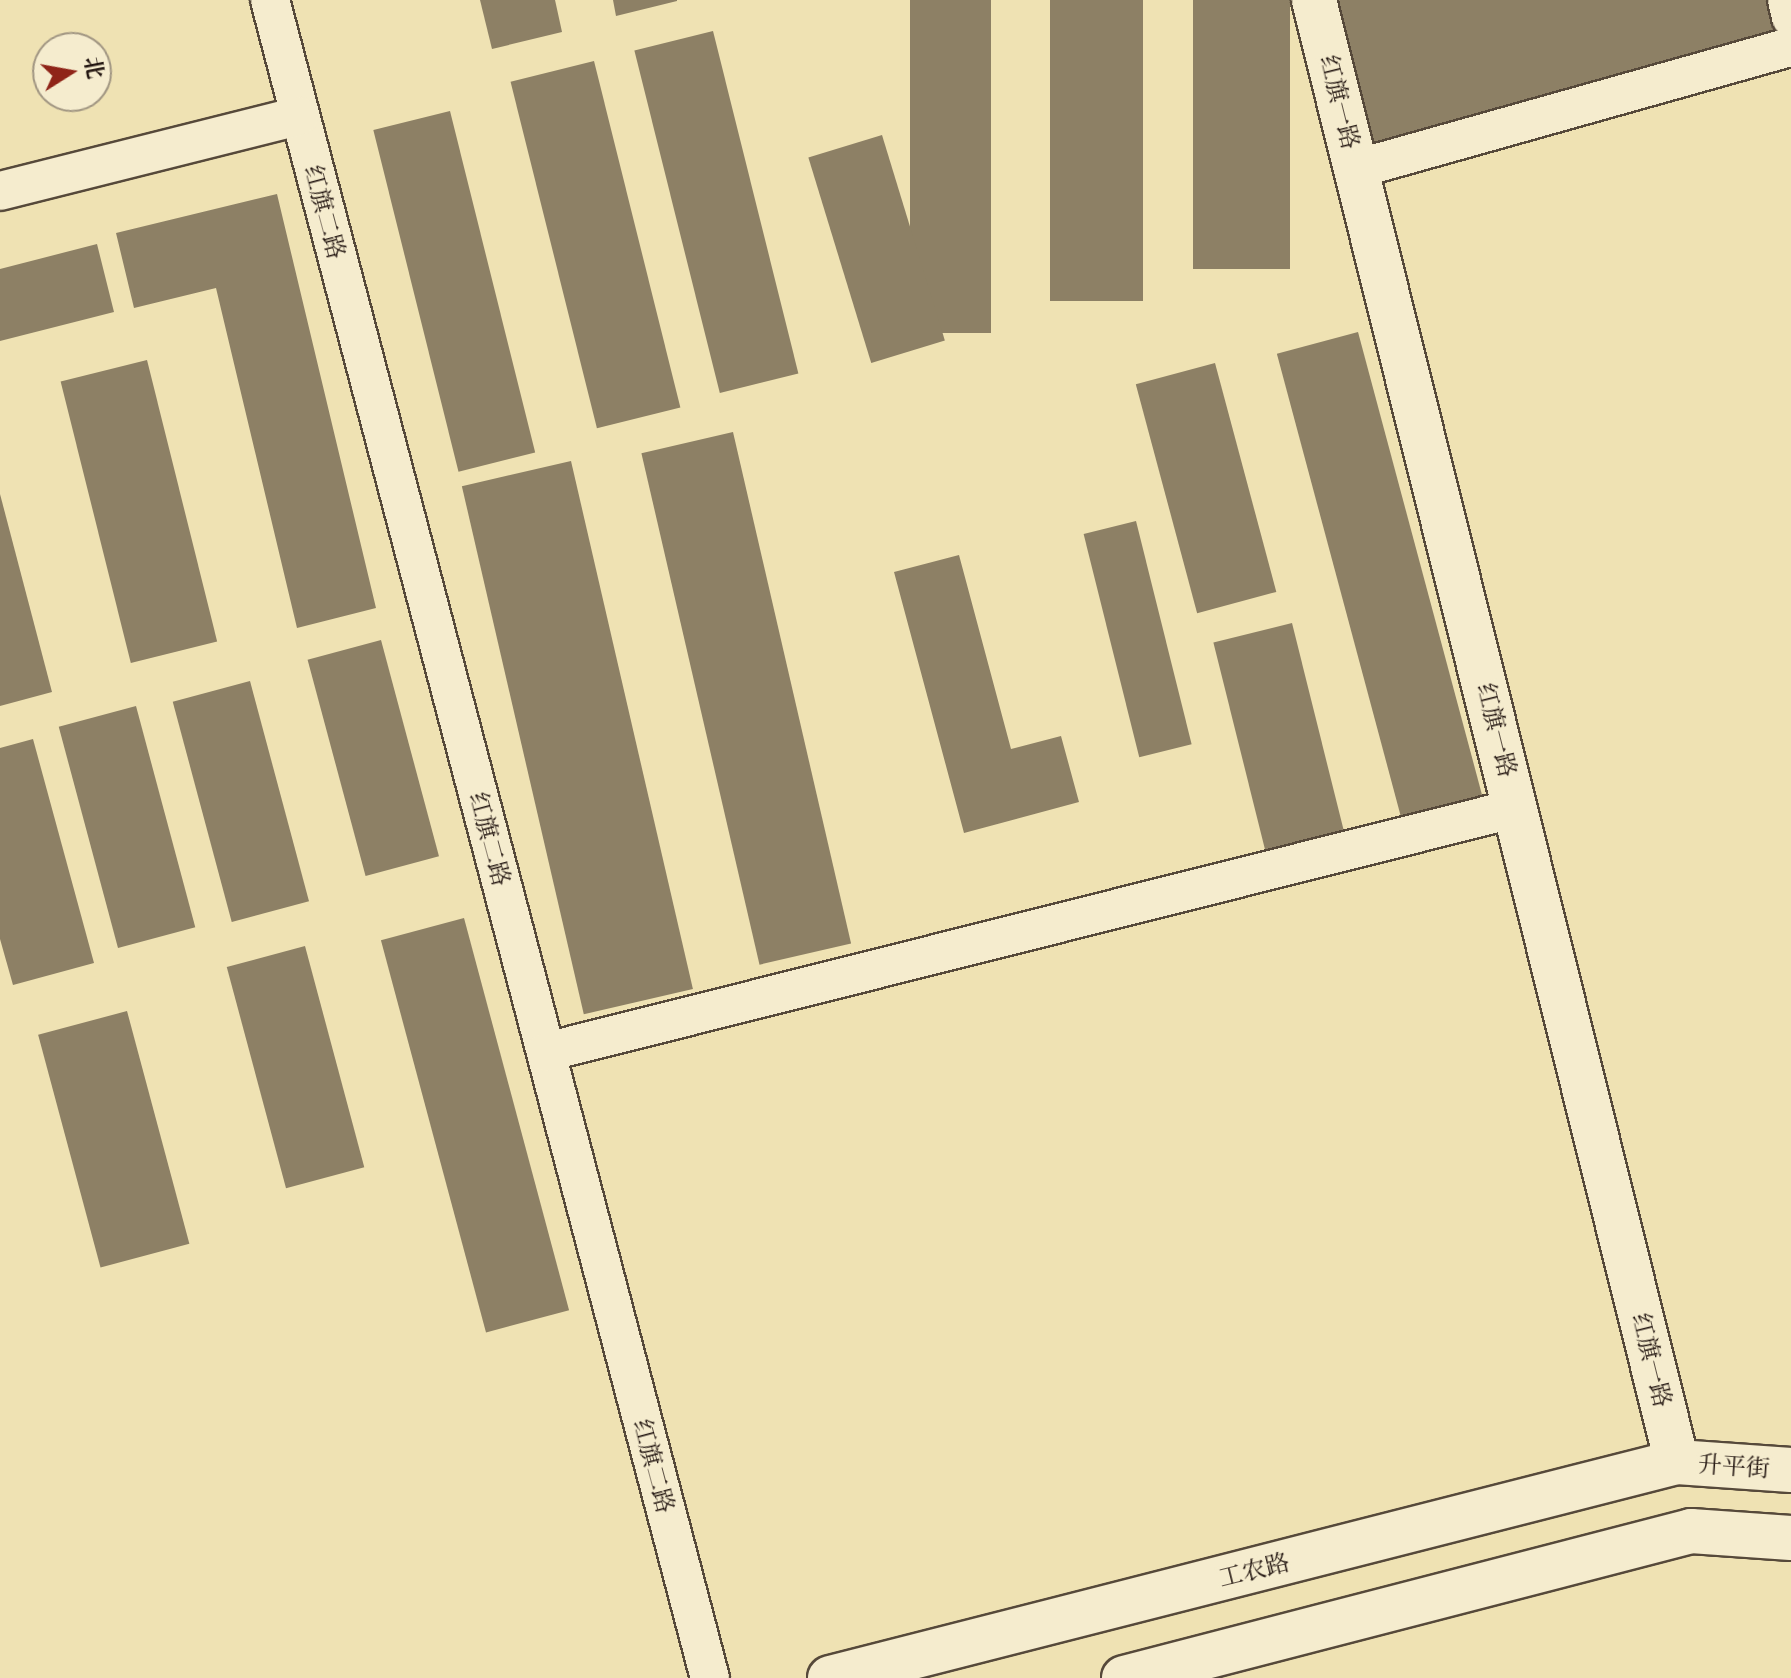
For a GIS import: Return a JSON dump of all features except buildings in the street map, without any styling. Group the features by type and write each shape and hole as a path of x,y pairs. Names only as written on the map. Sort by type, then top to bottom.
{"main road":[{"name":"红旗一路","path":"1314,0 1677,1462"},
{"name":"升平街","path":"1677,1462 1791,1470"},
{"name":"工农路","path":"830,1678 1677,1462"},
{"path":"1124,1678 1691,1531 1791,1538"}],"street":[{"name":"红旗二路","path":"270,0 710,1678"},
{"path":"1787,0 1791,18"},
{"path":"1356,169 1791,47"},
{"path":"0,191 299,116"},
{"path":"546,1052 1517,808"}]}
